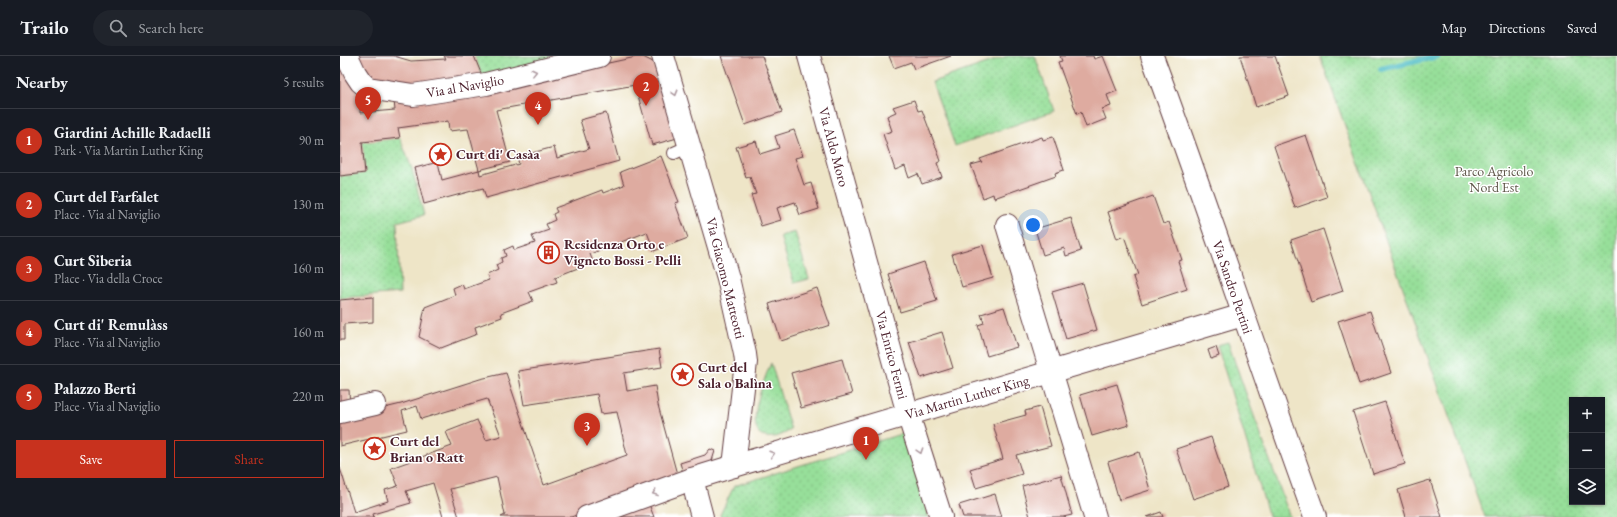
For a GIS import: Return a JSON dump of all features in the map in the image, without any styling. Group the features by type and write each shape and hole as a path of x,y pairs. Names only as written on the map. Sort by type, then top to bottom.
{"street":[{"name":"Via al Naviglio","path":"350,57 358,77 368,88 406,96 505,82 599,56"},
{"name":"Via Giacomo Matteotti","path":"663,56 682,150 702,187 728,278 746,358 734,466"},
{"name":"Via Aldo Moro","path":"809,56 860,238"},
{"name":"Via Sandro Pertini","path":"1152,56 1184,142 1243,315 1316,517"},
{"path":"1007,225 1095,517"},
{"name":"Via Enrico Fermi","path":"860,238 908,414 941,517"},
{"name":"Via Martin Luther King","path":"586,515 734,466 1243,315"},
{"path":"340,412 375,404"},
{"path":"692,479 702,517"}],"green space":[{"path":"474,56 562,56 483,78"},
{"path":"1007,56 1035,56 1054,111 955,146 932,82"},
{"name":"Parco Agricolo Nord Est","path":"1320,56 1617,56 1617,517 1485,517"},
{"path":"400,138 412,169 424,215 397,222 400,293 340,298 340,176 365,173 362,142"},
{"path":"795,232 809,279 794,283 780,236"},
{"path":"1228,342 1290,517 1269,517 1217,345"},
{"path":"771,363 791,430 774,437 763,436 757,430 755,420 756,408"},
{"path":"904,433 929,517 721,517 720,515 734,486"}],"building":[{"path":"356,56 394,56 411,61 446,59 444,56 474,56 483,78 456,86 367,84"},
{"path":"721,56 762,56 782,112 745,125"},
{"path":"889,56 951,56 914,69 911,62 894,68"},
{"path":"1060,56 1093,56 1094,59 1103,56 1117,91 1107,95 1111,106 1102,109 1106,119 1086,127 1081,112 1077,114 1058,62 1062,61"},
{"path":"1240,56 1275,56 1289,96 1256,107"},
{"path":"340,57 360,98 360,113 395,110 394,101 590,67 636,57 643,57 653,62 681,137 652,145 635,85 496,110 510,162 479,170 468,129 449,131 448,121 398,128 400,138 362,142 365,173 340,176"},
{"path":"914,100 918,111 922,110 941,161 937,163 942,177 922,184 918,174 909,178 905,166 895,170 883,134 892,131 887,116 896,112 893,107"},
{"path":"606,113 619,161 486,198 483,188 424,204 415,168 438,162 442,180 479,170 480,175 519,164 517,157 554,147 557,158 589,149 580,120"},
{"path":"794,130 803,156 795,158 804,185 811,183 819,209 800,215 795,202 777,208 781,220 761,226 751,195 756,194 750,177 746,178 736,147 756,141 760,154 779,148 775,136"},
{"path":"1306,135 1327,197 1295,208 1274,146"},
{"path":"1042,137 1043,140 1053,137 1064,170 1055,173 1056,176 994,198 993,194 983,198 971,165 982,162 980,159"},
{"name":"Residenza Orto e Vigneto Bossi - Pelli","path":"661,156 679,202 675,203 688,238 654,251 647,232 590,254 593,262 555,277 557,282 529,292 533,301 501,313 502,317 475,327 477,334 441,348 419,337 425,307 455,295 453,288 462,284 464,289 489,280 487,275 498,270 496,265 502,262 501,258 506,256 504,250 513,246 514,250 535,243 532,236 549,230 546,224 555,220 553,214 557,212 555,208 602,190 603,193 624,185 620,172"},
{"path":"1153,196 1163,224 1169,222 1182,260 1178,261 1187,289 1142,304 1133,277 1138,275 1124,236 1117,239 1108,212"},
{"path":"1071,218 1081,251 1066,256 1064,248 1043,255 1035,229"},
{"path":"1323,229 1343,291 1311,302 1291,240"},
{"path":"983,245 993,278 962,287 952,254"},
{"path":"924,262 937,301 900,312 888,274"},
{"path":"1083,283 1097,330 1066,339 1052,292"},
{"path":"817,288 830,325 781,341 769,304"},
{"path":"373,297 373,322 344,324 344,340 340,340 340,300"},
{"path":"1004,307 1017,347 987,356 978,325 984,323 981,314"},
{"path":"1370,311 1391,373 1359,384 1338,321"},
{"path":"942,332 953,368 921,378 909,342"},
{"path":"1216,347 1219,356 1211,359 1208,350"},
{"path":"659,349 662,367 624,373 627,391 655,386 658,405 678,478 571,517 501,517 505,515 497,477 450,489 459,517 443,517 433,483 406,491 411,503 373,514 374,517 340,517 340,468 354,512 388,501 385,490 398,486 391,468 452,446 446,432 477,420 486,440 501,436 487,399 421,419 417,406 402,411 407,430 340,446 340,419 401,404 480,379 506,373 544,485 627,455 617,412 601,414 597,394 524,405 518,371"},
{"path":"842,359 852,394 801,408 791,373"},
{"path":"1117,384 1129,425 1092,436 1080,395"},
{"path":"340,390 349,390 350,408 340,409"},
{"path":"1385,402 1405,464 1373,474 1353,412"},
{"path":"1040,407 1051,446 1016,455 1022,474 976,488 970,469 1003,459 993,424 1026,415 1025,411"},
{"path":"1211,437 1228,487 1193,499 1176,449"},
{"path":"710,449 715,451 710,467 684,476 680,463 705,455"},
{"path":"1139,452 1150,490 1119,500 1108,462"},
{"path":"1061,475 1072,515 1063,517 1030,517 1022,486"},
{"path":"1430,480 1442,517 1406,517 1398,490"},
{"path":"995,494 1002,517 963,517 959,505"},
{"path":"647,499 654,517 599,517"},
{"path":"1161,512 1163,517 1147,517"}],"waterway":[{"path":"1381,69 1438,56"}],"place":[{"name":"Curt del Farfalet","path":"646,106"},
{"name":"Palazzo Berti","path":"368,120"},
{"name":"Curt di' Remulàss","path":"538,125"},
{"name":"Curt di' Casàa","path":"440,154"},
{"name":"Residenza Orto e Vigneto Bossi - Pelli","path":"549,252"},
{"name":"Curt del Sala o Balìna","path":"682,375"},
{"name":"Curt Siberia","path":"587,446"},
{"name":"Curt del Brian o Ratt","path":"374,449"},
{"name":"Giardini Achille Radaelli","path":"866,460"}]}
